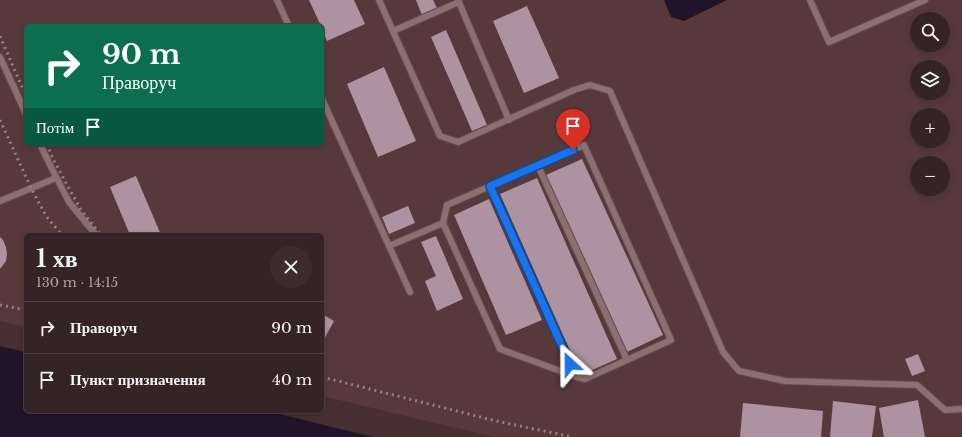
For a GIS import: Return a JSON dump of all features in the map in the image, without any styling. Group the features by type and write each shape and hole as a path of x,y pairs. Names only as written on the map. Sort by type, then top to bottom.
{"lane":[{"path":"277,0 288,24"},
{"path":"379,0 440,136 458,142 574,90 590,85 610,91 723,352 739,371 785,381 917,386 945,410 962,409"},
{"path":"810,0 829,42 925,0"},
{"path":"393,31 459,1 509,120"},
{"path":"0,57 24,110"},
{"path":"324,103 410,292"},
{"path":"584,145 671,340 585,379 500,349 443,223 447,205 538,166 584,145"},
{"path":"41,146 69,202 94,233"},
{"path":"538,166 627,360"},
{"path":"0,201 56,178"},
{"path":"490,186 577,377"},
{"path":"389,246 443,223"}],"shaded area":[{"path":"0,0 962,0 962,437 494,437 324,396 324,233 24,233 24,327 0,321"},
{"path":"664,0 727,0 684,21 671,17"},
{"path":"0,346 24,352 24,413 275,413 373,437 0,437"}],"building":[{"path":"309,0 354,0 365,24 327,41 324,34 324,24 320,24"},
{"path":"416,0 433,0 437,8 422,15"},
{"path":"527,6 559,78 524,93 493,21"},
{"path":"446,30 487,125 472,131 431,37"},
{"path":"384,67 416,141 378,157 347,84"},
{"path":"582,159 663,335 627,352 546,175"},
{"path":"136,176 160,233 129,233 110,187"},
{"path":"537,178 617,359 581,375 500,194"},
{"path":"489,199 542,320 506,335 454,215"},
{"path":"408,206 415,223 389,234 382,217"},
{"path":"436,236 463,299 437,311 425,281 436,276 421,242"},
{"path":"0,237 6,247 7,254 6,261 0,269"},
{"path":"324,315 334,321 324,339"},
{"path":"918,354 925,371 912,376 905,359"},
{"path":"918,400 925,437 884,437 879,408"},
{"path":"833,401 876,406 872,437 830,437"},
{"path":"743,403 823,411 821,437 740,437"}],"railway":[{"path":"0,36 24,91"},
{"path":"0,120 31,188 46,216 60,233"},
{"path":"48,146 53,159 81,210 99,233"},
{"path":"0,305 24,310"},
{"path":"324,378 496,421 573,437"}],"route":[{"path":"570,364 490,186 573,150"}]}
